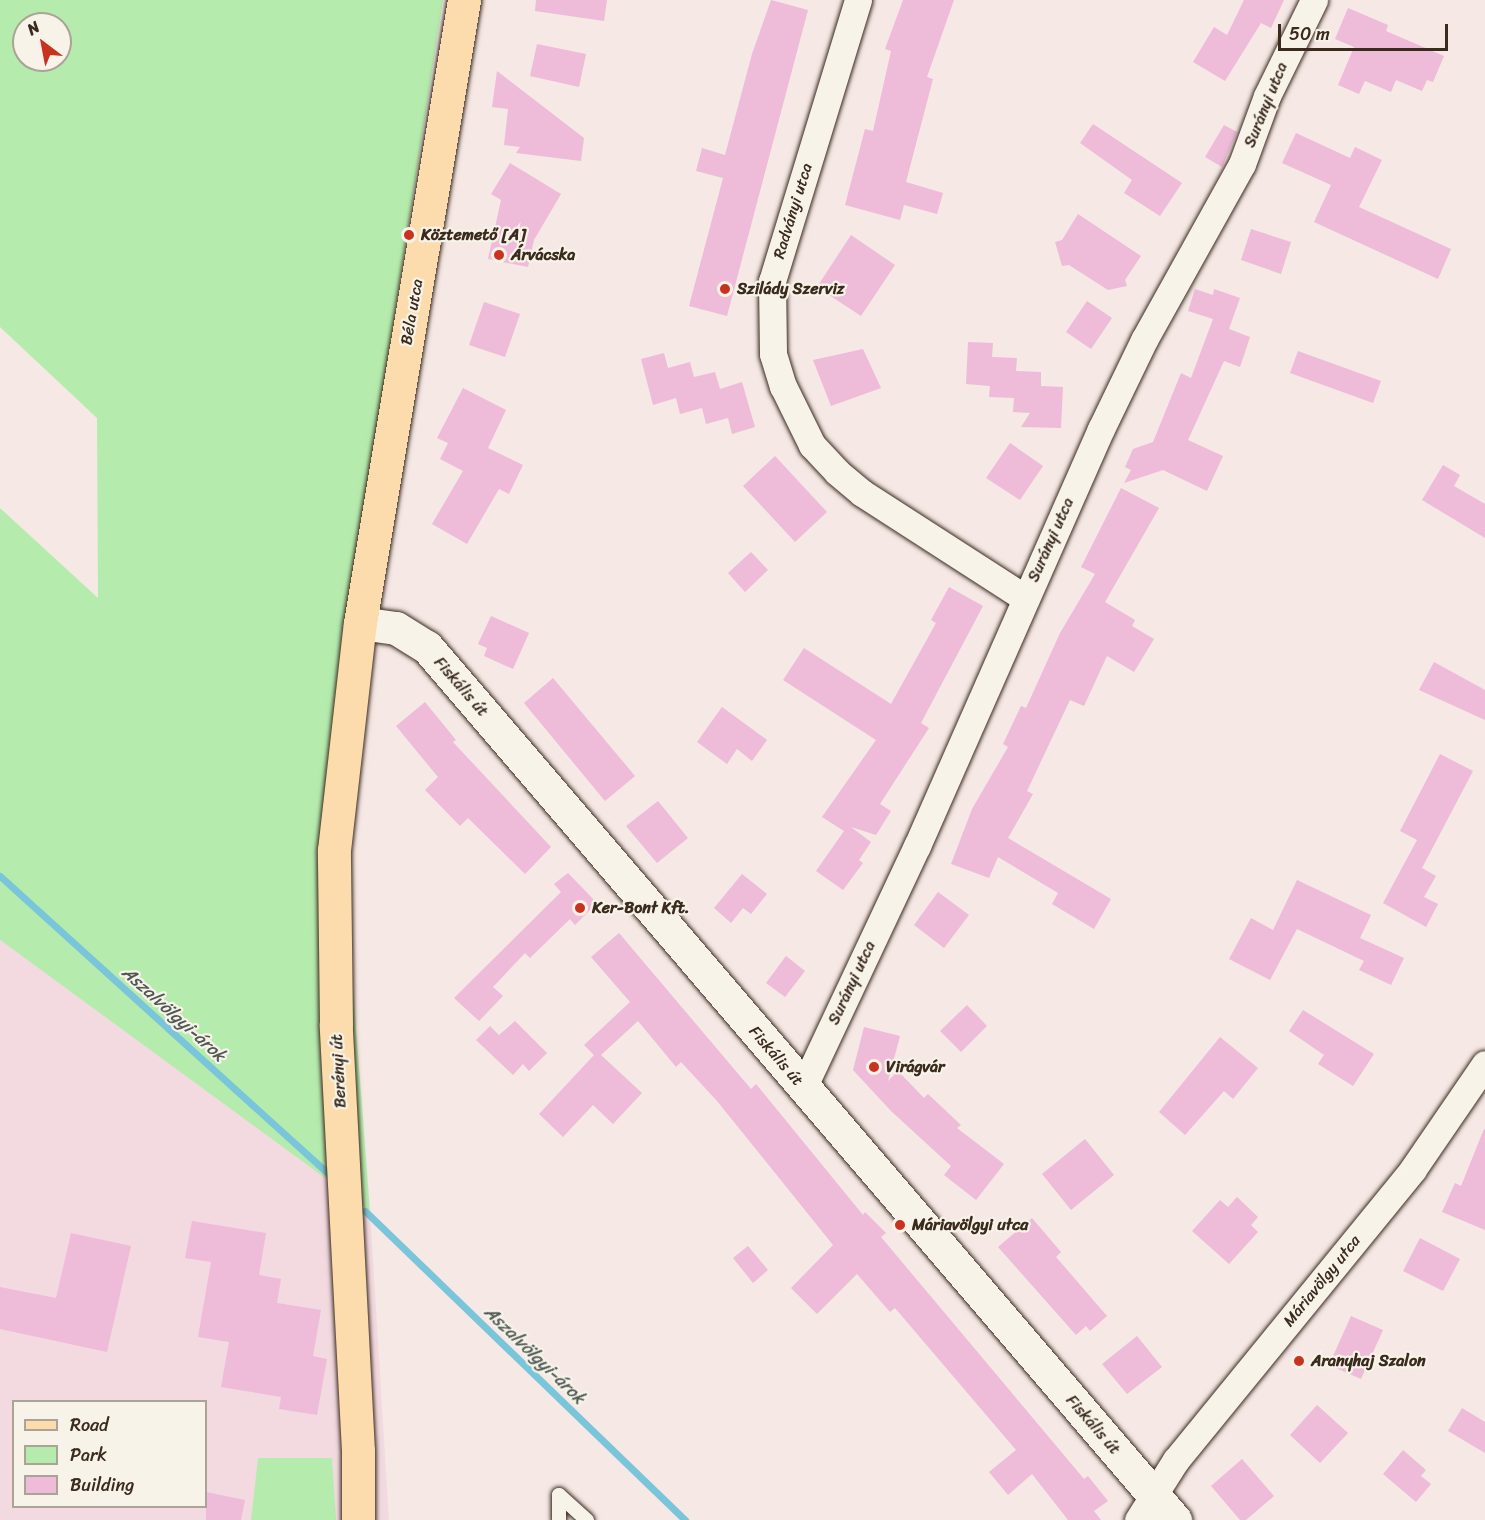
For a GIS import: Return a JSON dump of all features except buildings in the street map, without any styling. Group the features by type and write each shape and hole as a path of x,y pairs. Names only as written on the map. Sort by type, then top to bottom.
{"main road":[{"name":"Béla utca","path":"360,623 464,0"},
{"name":"Berényi út","path":"358,1520 358,1452 336,1025 334,850 360,623"}],"street":[{"name":"Radványi utca","path":"858,0 772,281 773,354 783,386 812,445 837,472 862,493 1025,598"},
{"name":"Surányi utca","path":"803,1088 917,846 1025,598 1144,340 1242,164 1267,96 1314,0"},
{"name":"Fiskális út","path":"360,623 396,628 427,647 803,1088 1145,1507 1175,1520"},
{"name":"Máriavölgy utca","path":"1145,1507 1413,1169 1485,1064"}],"lane":[{"path":"559,1520 560,1495 587,1520"}],"shaded area":[{"path":"0,940 370,1211 389,1520 0,1520"}],"green space":[{"path":"0,0 443,0 365,507 338,791 370,1211 0,940 0,508 98,598 97,418 0,327"},
{"path":"258,1458 332,1458 336,1520 251,1520"}],"waterway":[{"name":"Aszalvölgyi-árok","path":"0,876 327,1173"},
{"name":"Aszalvölgyi-árok","path":"365,1211 685,1520"}],"place":[{"name":"Köztemető [A]","path":"409,235"},
{"name":"Árvácska","path":"499,255"},
{"name":"Szilády Szerviz","path":"725,289"},
{"name":"Ker-Bont Kft.","path":"580,908"},
{"name":"Virágvár","path":"874,1067"},
{"name":"Máriavölgyi utca","path":"900,1225"},
{"name":"Aranyhaj Szalon","path":"1299,1361"}]}
